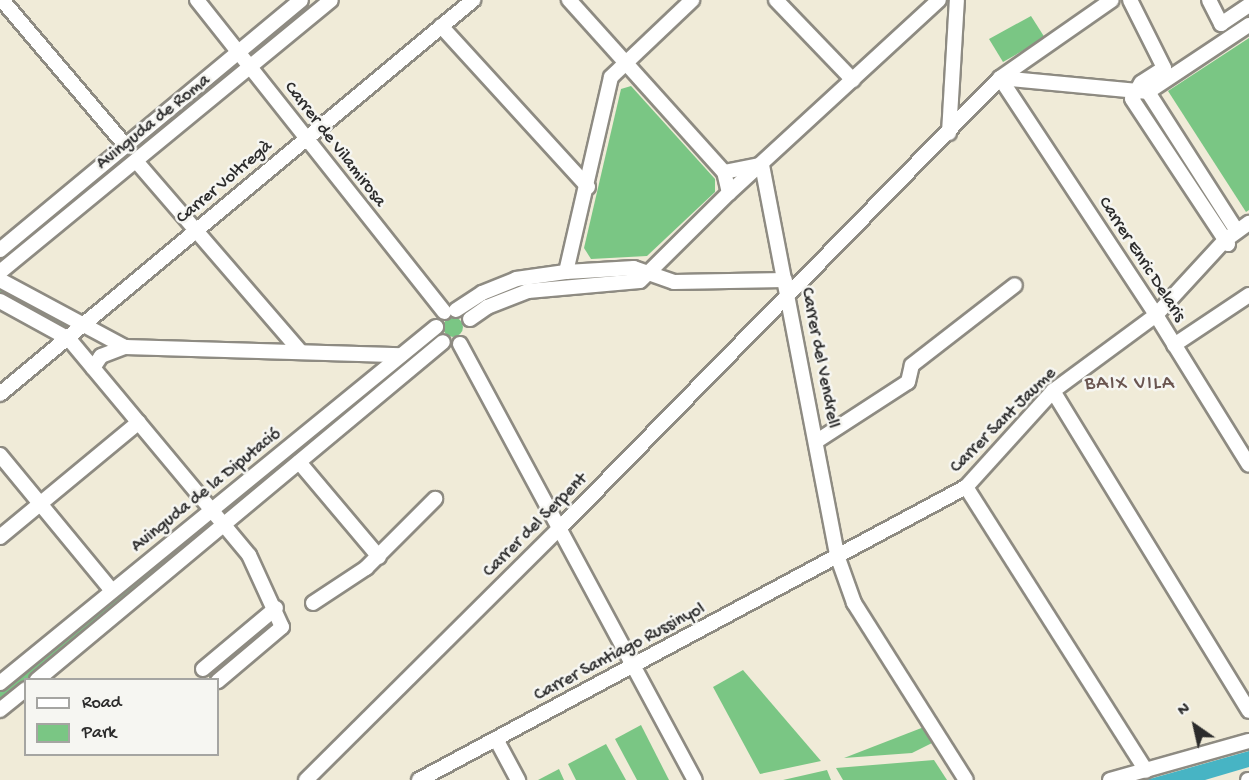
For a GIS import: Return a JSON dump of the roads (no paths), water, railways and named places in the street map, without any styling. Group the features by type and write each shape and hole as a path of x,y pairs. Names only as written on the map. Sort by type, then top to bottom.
{"street":[{"path":"0,7 2,0"},
{"path":"2,0 126,146"},
{"name":"Carrer de Vilamirosa","path":"197,0 305,140 450,311"},
{"name":"Avinguda de Roma","path":"0,250 301,0"},
{"name":"Avinguda de Roma","path":"0,272 331,0"},
{"name":"Carrer Voltregà","path":"0,394 69,339 196,230 473,0"},
{"path":"569,0 724,172 729,193"},
{"path":"566,272 588,187 611,77 692,0"},
{"path":"776,0 853,80"},
{"path":"470,319 487,307 528,291 640,281 729,193 939,0"},
{"path":"948,133 957,0"},
{"name":"Carrer del Serpent","path":"306,780 560,528 1000,78 1112,0"},
{"path":"1130,0 1164,68 1132,99 1227,245 1249,223"},
{"path":"1138,0 1173,75"},
{"path":"1209,0 1221,24 1249,5"},
{"path":"1000,78 1143,90 1173,75 1249,25"},
{"path":"441,26 588,187"},
{"name":"Carrer Enric Delaris","path":"1000,78 1248,460"},
{"path":"1143,90 1243,231"},
{"path":"136,161 301,352"},
{"path":"724,172 762,165"},
{"name":"Carrer del Vendrell","path":"762,165 838,558 854,603 966,780"},
{"name":"Carrer Sant Jaume","path":"838,558 966,487 1053,391 1156,315 1224,241"},
{"path":"460,344 443,342 436,327 450,311 516,279 566,272 634,268 645,275 674,282 785,280"},
{"path":"0,280 125,347"},
{"path":"817,441 908,382 912,365 1015,285"},
{"path":"1174,345 1249,295"},
{"path":"0,302 69,339 249,555 276,608 282,627 219,680"},
{"path":"450,311 470,319"},
{"path":"460,344 471,331 470,319"},
{"name":"Avinguda de la Diputació","path":"0,683 436,327"},
{"name":"Avinguda de la Diputació","path":"39,678 443,342"},
{"path":"460,344 695,780"},
{"path":"93,368 107,352 125,347 401,355"},
{"path":"1053,391 1249,711"},
{"path":"0,537 139,423"},
{"path":"0,455 112,591"},
{"path":"299,462 379,557"},
{"path":"966,487 1146,771"},
{"path":"313,603 379,557 435,499"},
{"name":"Carrer Santiago Russinyol","path":"419,780 838,558"},
{"path":"203,669 276,608"},
{"path":"0,710 24,691"},
{"path":"496,739 518,780"},
{"path":"1110,780 1249,741"}],"water":[{"path":"1249,751 1249,767 1205,780 1146,780"}],"district":[{"name":"BAIX VILA","path":"1130,384"}]}
